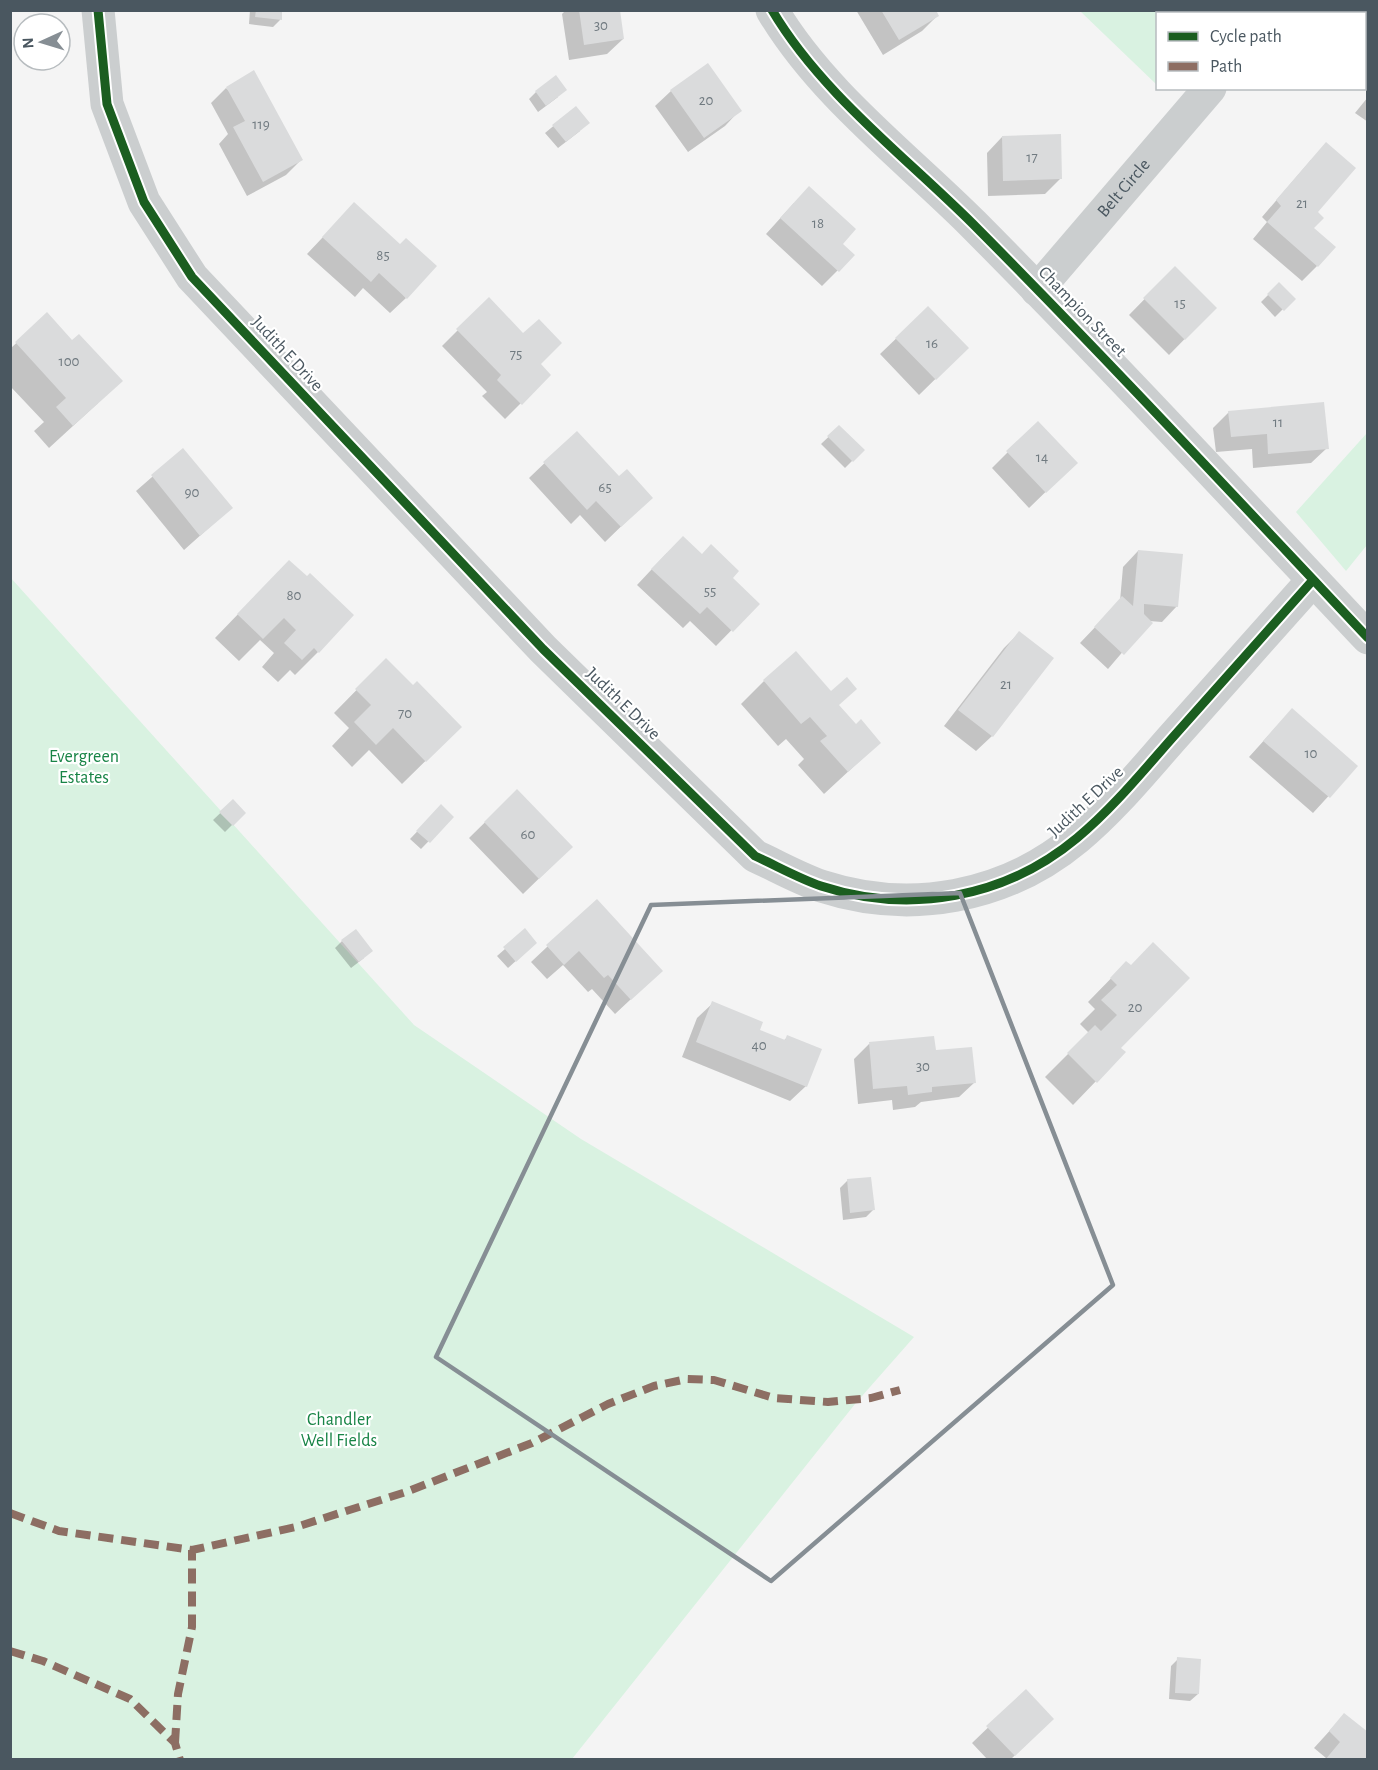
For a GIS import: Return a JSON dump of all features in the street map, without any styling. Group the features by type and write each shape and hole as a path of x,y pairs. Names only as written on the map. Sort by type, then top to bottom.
{"street":[{"name":"Judith E Drive","path":"98,10 107,104 144,202 192,277 543,649 755,856 786,871 821,886 885,900 942,899 1019,877 1077,838 1131,785 1313,580"},
{"name":"Champion Street","path":"772,10 788,37 829,84 1037,290 1368,638"},
{"name":"Belt Circle","path":"1037,290 1208,90"}],"highlighted area":[{"path":"960,893 1113,1285 771,1581 436,1357 651,905"}],"green space":[{"path":"1080,11 1224,11 1156,12 1156,84"},
{"path":"1367,433 1367,545 1346,571 1296,512"},
{"name":"Chandler Well Fields","path":"10,577 414,1025 581,1139 914,1337 855,1404 572,1759 11,1759"}],"building":[{"path":"256,10 282,10 282,20 255,17"},
{"path":"579,10 620,10 624,39 584,45"},
{"path":"881,10 936,10 939,16 899,40"},
{"path":"708,63 742,111 704,138 670,90"},
{"path":"254,70 303,160 263,182 233,127 245,121 226,87"},
{"path":"556,75 567,90 546,106 535,91"},
{"path":"576,106 590,123 566,142 552,125"},
{"path":"1061,134 1062,179 1003,181 1002,136"},
{"path":"1326,142 1356,168 1318,212 1324,218 1314,228 1336,247 1318,267 1267,222 1281,206 1276,200"},
{"path":"809,186 856,229 843,244 855,255 839,272 780,218"},
{"path":"354,202 400,244 406,238 437,266 407,299 379,273 371,282 322,237"},
{"path":"1175,266 1217,308 1185,340 1143,298"},
{"path":"1279,282 1296,299 1284,311 1267,294"},
{"path":"489,297 523,333 539,319 562,343 541,364 551,375 522,405 497,380 501,375 456,329"},
{"path":"928,306 969,348 936,380 895,338"},
{"path":"47,312 72,340 79,334 123,381 73,426 56,407 66,398 15,342"},
{"path":"1324,402 1329,449 1268,454 1267,434 1231,437 1228,411"},
{"path":"1038,421 1078,463 1046,493 1006,451"},
{"path":"839,425 865,450 853,462 827,436"},
{"path":"577,431 619,476 627,469 653,498 621,527 596,501 587,510 543,462"},
{"path":"183,448 233,508 200,536 151,475"},
{"path":"683,536 702,554 711,544 739,571 733,578 760,604 733,632 707,607 700,614 651,569"},
{"path":"1138,550 1183,554 1178,607 1144,604 1144,614 1153,623 1124,655 1094,627 1122,596 1133,606"},
{"path":"289,560 307,576 310,573 354,615 319,653 314,648 302,660 284,643 296,630 284,618 263,639 237,614"},
{"path":"1019,631 1054,658 993,737 958,710"},
{"path":"796,651 831,691 847,677 857,689 839,705 856,724 861,719 881,743 848,772 820,741 827,736 810,717 801,724 763,680"},
{"path":"386,658 413,685 417,681 462,727 426,762 393,728 376,745 354,722 371,705 355,689"},
{"path":"1292,708 1358,766 1330,798 1263,741"},
{"path":"517,789 573,847 539,879 484,822"},
{"path":"233,799 246,813 233,826 219,812"},
{"path":"441,804 454,817 430,843 416,831"},
{"path":"597,899 663,971 631,1000 608,975 604,978 579,951 564,965 546,945"},
{"path":"525,928 537,943 516,962 503,947"},
{"path":"356,929 373,951 359,962 341,940"},
{"path":"1153,942 1190,978 1121,1048 1126,1052 1097,1083 1067,1053 1095,1025 1101,1031 1117,1015 1101,1000 1117,985 1110,978 1126,961 1131,965"},
{"path":"712,1001 763,1022 760,1030 785,1040 787,1035 822,1049 807,1087 696,1042"},
{"path":"934,1036 936,1050 972,1047 976,1083 932,1087 932,1092 908,1095 907,1086 873,1089 869,1042"},
{"path":"871,1177 875,1210 850,1213 847,1179"},
{"path":"1177,1657 1201,1659 1199,1694 1175,1693"},
{"path":"1026,1689 1054,1719 1015,1756 986,1726"},
{"path":"1344,1713 1368,1732 1368,1760 1325,1760 1340,1742 1329,1731"}],"marked path":[{"path":"10,1513 59,1531 192,1550 296,1527 406,1492 532,1443 608,1404 654,1386 687,1379 714,1380 774,1398 828,1402 871,1398 900,1390"},
{"path":"175,1743 178,1694 192,1627 192,1550"},
{"path":"10,1651 43,1661 130,1699 175,1743 180,1760"}],"cycle path":[{"path":"98,10 107,104 144,202 192,277 543,649 755,856 796,876 821,886 855,895 888,899 922,899 955,895 988,887 1019,875 1049,858 1077,838 1115,802 1313,580"},
{"path":"772,10 792,40 839,97 973,224 1023,275 1368,638"}],"park label":[{"name":"Evergreen Estates","path":"84,768"}]}
